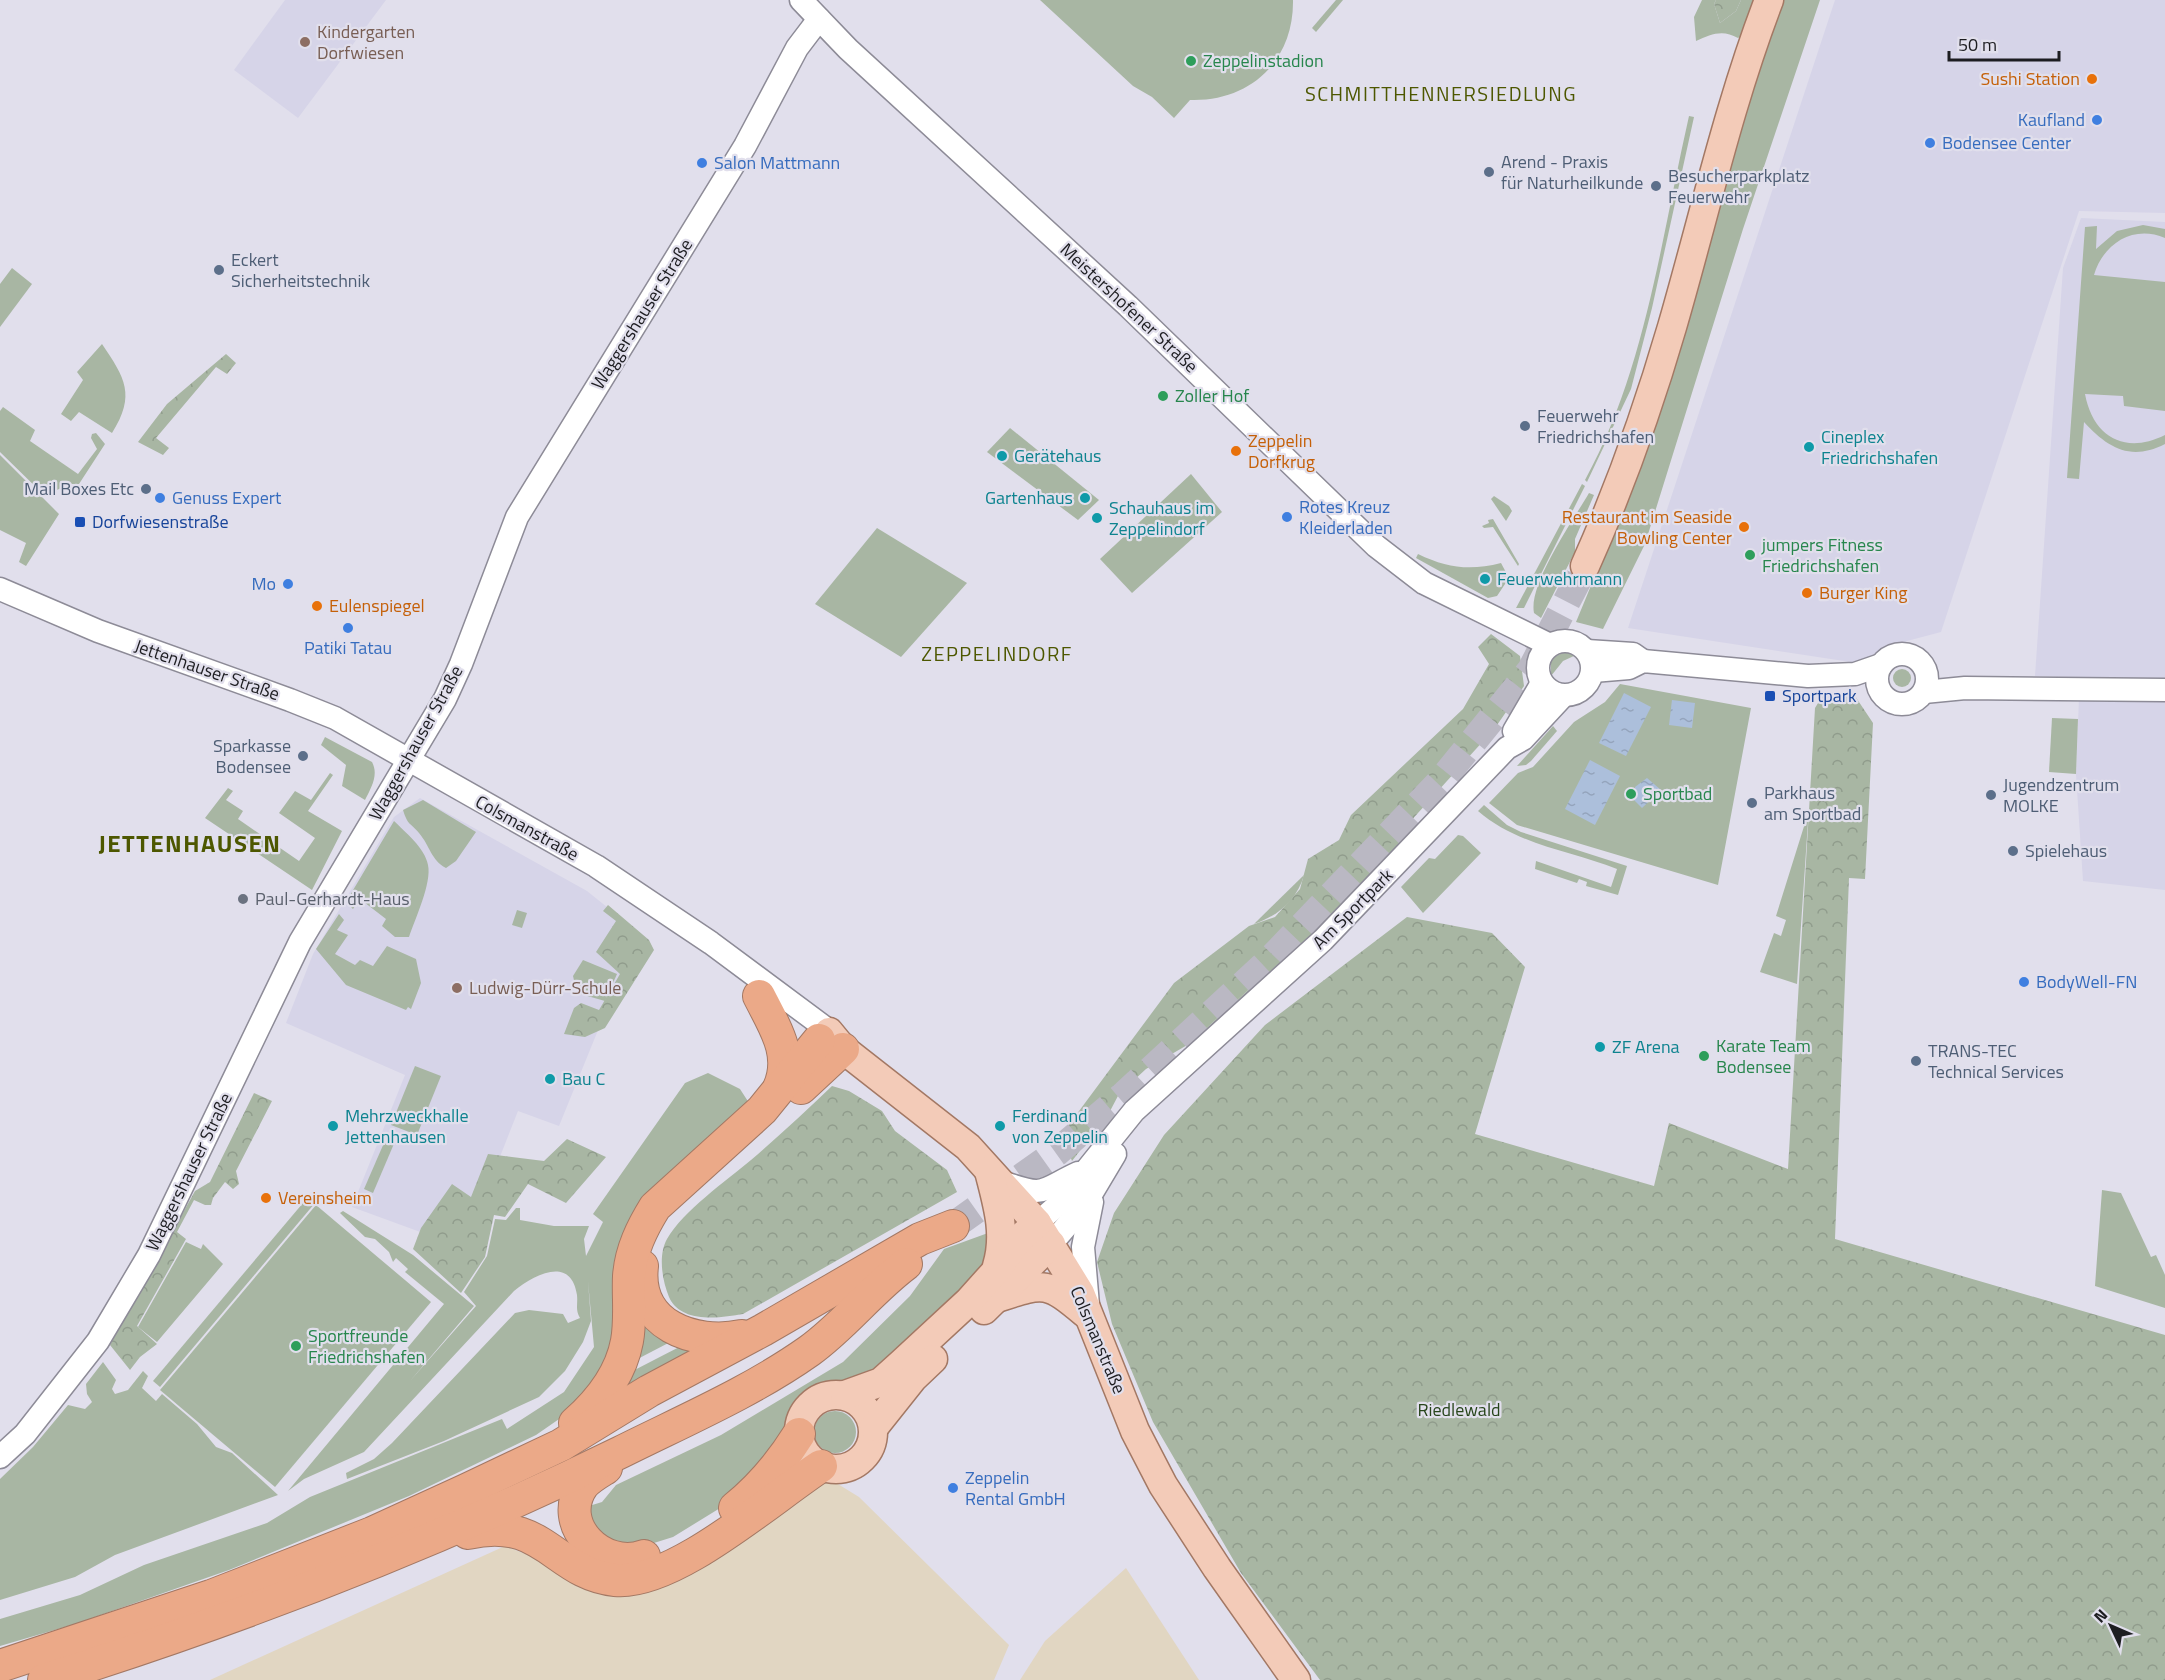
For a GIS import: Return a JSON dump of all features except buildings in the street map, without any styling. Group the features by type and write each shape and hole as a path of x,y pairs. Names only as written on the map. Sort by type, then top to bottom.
{"highway":[{"path":"759,996 778,1033 786,1056 784,1077 777,1095"},
{"path":"538,1457 585,1414 606,1388 621,1363 627,1340 629,1274 635,1244 655,1207 745,1127 830,1040"},
{"path":"763,1330 715,1340 689,1336 676,1331 654,1311 645,1295 641,1282 643,1253 649,1235 671,1206 830,1040"},
{"path":"0,1666 123,1627 293,1564 372,1533 538,1457 649,1391 763,1330 920,1239 953,1226 895,1273 809,1351 734,1395 656,1434 522,1500 398,1553 188,1632 44,1680"},
{"path":"656,1434 593,1476 583,1485 578,1497 575,1512 579,1527 586,1540 607,1557 636,1559 656,1552 733,1509 765,1482 782,1462 799,1434"},
{"path":"398,1553 474,1532 503,1528 522,1532 590,1574 615,1580 634,1580 661,1570 737,1528 821,1466"}],"main road":[{"path":"1585,566 1624,475 1648,406 1736,93 1769,0"},
{"name":"Colsmanstraße","path":"830,1040 932,1116 995,1174 1044,1233 1080,1293 1135,1431 1163,1485 1217,1568 1296,1680"},
{"path":"995,1174 1002,1227 1002,1243 995,1286"},
{"path":"1044,1233 1017,1241 995,1286 874,1427 871,1446 859,1462 838,1469 821,1466 805,1453 799,1434 799,1424 808,1406 825,1396 845,1395 881,1382 968,1302 995,1286 1048,1287 1089,1316"},
{"path":"845,1395 864,1407 874,1427"}],"street":[{"name":"Meistershofener Straße","path":"801,0 1121,300 1376,546 1424,583 1506,625 1515,625 1544,663 1555,694 1563,696"},
{"name":"Waggershauser Straße","path":"0,1457 25,1434 98,1341 149,1255 300,942 445,699 461,664 517,517 745,146 797,48 819,19"},
{"name":"Jettenhauser Straße","path":"0,589 98,631 335,718 409,762"},
{"path":"1544,663 1568,640 1576,642 1590,661 1591,679 1580,692 1563,696"},
{"path":"1590,661 1629,668 1643,662 1837,676 1862,673 1881,665 1894,655 1910,655 1922,663 1926,683 1919,699 1903,705 1890,702 1872,686 1837,676"},
{"name":"Am Sportpark","path":"1507,748 1544,663"},
{"path":"1880,692 1876,678 1881,665"},
{"path":"1926,683 1965,688 2165,690"},
{"name":"Am Sportpark","path":"1044,1233 1059,1204 1134,1111 1323,940 1507,748 1523,739 1563,696"},
{"name":"Colsmanstraße","path":"409,762 596,866 711,943 830,1040"},
{"name":"Colsmanstraße","path":"641,898 701,953 759,996 830,1040"},
{"name":"Am Sportpark","path":"1044,1233 1070,1225 1094,1190 1129,1130 1190,1060"},
{"path":"995,1174 1025,1190 1043,1192 1090,1167"},
{"path":"1089,1316 1083,1247 1094,1190"}],"shaded area":[{"name":"Kindergarten Dorfwiesen","path":"285,0 386,0 298,118 234,70"},
{"path":"1835,0 2165,0 2165,213 2079,211 1941,632 1907,641 1864,664 1628,628"},
{"path":"2081,218 2165,222 2165,680 2035,676 2063,268"},
{"path":"2079,698 2165,701 2165,890 2083,881 2076,774"},
{"name":"Ludwig-Dürr-Schule","path":"420,798 587,891 638,932 559,1126 518,1111 464,1248 352,1207 405,1075 286,1023 313,954 394,817"},
{"path":"833,1481 859,1497 1009,1645 994,1680 210,1680 505,1546 585,1577 627,1585 809,1484"},
{"path":"1126,1568 1199,1680 1020,1680 1045,1641"}],"green space":[{"name":"Zeppelinstadion","path":"1040,0 1293,0 1286,42 1277,59 1264,74 1232,94 1212,99 1190,100 1174,118 1152,97 1133,86"},
{"path":"1336,0 1343,0 1316,32 1312,28"},
{"path":"1702,0 1716,0 1714,4 1720,23 1736,11 1741,0 1759,0 1743,35 1738,38 1733,35 1717,34 1696,41 1694,17"},
{"path":"1716,0 1741,0 1736,11 1720,23 1714,4"},
{"path":"1782,0 1820,0 1743,229 1645,544 1603,629 1576,622 1602,559 1616,533 1611,531 1761,56"},
{"path":"1689,116 1694,117 1652,308 1631,389 1587,482 1585,480 1606,437 1623,393 1637,348 1660,256"},
{"path":"2143,225 2165,229 2165,238 2153,234 2142,234 2131,235 2121,240 2104,254 2094,275 2165,282 2165,411 2124,406 2123,396 2085,394 2095,421 2113,438 2137,443 2165,435 2165,444 2141,452 2130,452 2101,439 2084,422 2079,479 2067,478 2085,227 2097,226 2096,249 2117,231"},
{"path":"12,268 32,284 0,327 0,284"},
{"path":"102,344 117,367 125,387 124,408 112,433 79,412 71,421 61,414 83,380 77,372"},
{"path":"226,354 236,363 227,374 216,367 156,438 169,448 163,455 138,442 167,404"},
{"path":"3,407 35,430 30,441 78,474 97,449 91,438 92,434 96,433 105,444 79,484 69,484 45,496 0,452 0,411"},
{"path":"1010,428 1099,500 1078,520 987,452"},
{"path":"0,455 59,514 26,566 19,562 26,543 0,530"},
{"path":"1191,474 1222,512 1132,593 1100,559"},
{"path":"1582,484 1585,486 1524,608 1516,608"},
{"path":"1589,493 1594,495 1575,539 1575,552 1541,618 1534,613 1538,586 1554,552"},
{"path":"1494,496 1509,506 1512,511 1506,521 1491,499"},
{"path":"1493,519 1519,564 1518,566 1493,527 1484,528 1482,526 1489,523 1488,520"},
{"path":"877,528 967,583 901,657 815,604"},
{"path":"1418,554 1459,567 1479,567 1501,563 1509,578 1497,596 1488,598 1416,558"},
{"path":"1491,634 1520,656 1524,686 1495,728 1360,877 1245,993 1189,1044 1146,1069 1119,1094 1109,1113 1072,1161 1062,1134 1174,983 1249,926 1275,917 1300,889 1308,859 1339,840 1351,815 1463,709 1489,664 1478,647"},
{"path":"1565,651 1576,655 1563,661 1551,676 1551,659"},
{"path":"1902,669 1908,672 1911,678 1908,684 1902,687 1896,684 1893,678 1896,672"},
{"name":"Sportbad","path":"1620,684 1751,708 1718,885 1517,825 1489,803 1518,773 1533,767 1574,722 1605,702"},
{"name":"Riedlewald","path":"1823,695 1855,696 1873,723 1865,879 1849,878 1835,1239 2165,1335 2165,1680 1320,1680 1241,1573 1153,1422 1112,1324 1097,1262 1114,1213 1164,1135 1265,1025 1407,917 1492,933 1525,967 1475,1134 1654,1186 1669,1123 1788,1169 1815,708"},
{"path":"2052,718 2078,719 2076,774 2049,772"},
{"path":"1553,726 1557,731 1531,761 1526,765 1517,766"},
{"path":"325,737 372,762 375,772 372,786 365,800 342,786 346,765 321,745"},
{"path":"330,773 333,775 308,811 342,831 312,890 205,818 228,788 233,791 226,800 243,811 238,819 299,861 315,838 279,813 295,791 311,800"},
{"path":"423,800 476,832 456,861 446,868 434,857 423,838 408,821 403,810"},
{"path":"1484,805 1507,825 1521,832 1627,866 1618,895 1586,886 1587,882 1579,879 1577,883 1535,869 1536,861 1611,887 1617,869 1527,840 1510,832 1493,823 1478,811"},
{"path":"1806,820 1808,822 1797,984 1760,972 1774,933 1781,936 1786,920 1776,916"},
{"path":"394,821 423,852 428,865 428,881 409,937 395,937 382,926 386,919 360,899 353,909 346,902"},
{"path":"1399,833 1404,838 1349,901 1192,1047 1189,1044 1245,993"},
{"path":"1458,835 1463,836 1481,853 1423,913 1401,887 1429,858 1435,859"},
{"path":"1304,875 1297,892 1279,912 1254,924"},
{"path":"608,905 649,940 654,950 605,1028 585,1037 564,1034 574,1008 581,1003 599,1010 620,974 596,952 616,921 603,911"},
{"path":"517,910 527,913 522,928 512,925"},
{"path":"339,914 344,920 337,930 348,935 335,954 355,965 360,960 373,966 387,946 416,959 421,983 411,1009 408,1007 406,1010 346,985 316,949"},
{"path":"583,960 617,974 605,1001 577,993 573,976"},
{"path":"415,1066 441,1076 417,1135 391,1125"},
{"path":"708,1073 740,1089 751,1106 656,1191 613,1347 588,1399 536,1435 409,1496 229,1570 75,1624 0,1646 0,1619 80,1595 144,1565 267,1523 310,1497 502,1419 507,1429 564,1392 594,1347 588,1281 591,1321 583,1342 565,1371 539,1397 444,1441 347,1479 346,1473 374,1459 392,1443 515,1313 529,1310 563,1314 568,1323 580,1318 573,1283 567,1275 551,1272 531,1279 514,1291 364,1452 304,1479 288,1491 444,1304 405,1272 408,1269 396,1258 393,1262 389,1252 375,1239 365,1237 340,1213 343,1211 413,1255 474,1306 410,1381 476,1306 464,1292 487,1256 495,1219 506,1220 516,1208 520,1208 520,1220 554,1226 589,1226 584,1239 586,1256 603,1222 593,1214 685,1083"},
{"path":"832,1086 849,1091 882,1111 895,1131 947,1170 957,1192 743,1314 702,1317 682,1312 669,1297 662,1268 664,1245 674,1228 694,1207 761,1151"},
{"path":"254,1093 272,1101 236,1171 239,1184 233,1189 225,1182 213,1198 211,1205 194,1200 177,1232 186,1239 137,1326 157,1344 140,1357 130,1370 110,1345 195,1191 210,1182"},
{"path":"387,1136 396,1139 373,1193 364,1189"},
{"path":"567,1139 606,1157 566,1203 528,1184 505,1217 494,1215 485,1257 461,1293 413,1249 421,1228 452,1184 471,1197 488,1154 544,1161"},
{"path":"2102,1190 2121,1193 2151,1257 2156,1255 2165,1275 2165,1308 2095,1286"},
{"path":"308,1197 315,1203 160,1387 153,1381"},
{"name":"Sportfreunde Friedrichshafen","path":"316,1205 431,1302 275,1487 160,1390"},
{"path":"988,1233 987,1268 860,1382 823,1387 808,1395 796,1407 788,1432 738,1497 673,1537 622,1553 588,1526 589,1506 602,1502 616,1485 721,1435 843,1362 910,1296 944,1249"},
{"path":"186,1242 201,1249 203,1244 223,1264 157,1342 138,1327"},
{"path":"637,1289 678,1338 626,1365"},
{"path":"687,1343 712,1348 610,1402 621,1377"},
{"path":"103,1362 116,1380 112,1389 115,1394 128,1390 143,1371 148,1376 142,1388 156,1401 162,1394 197,1424 216,1447 232,1453 278,1495 115,1555 75,1577 0,1600 0,1479 33,1447 68,1405 85,1409 92,1402 87,1394 86,1384"},
{"path":"835,1411 850,1417 856,1432 850,1447 835,1453 820,1447 814,1432 820,1417"}],"water":[{"path":"1624,693 1651,707 1626,756 1599,743"},
{"path":"1672,700 1695,703 1692,728 1669,725"},
{"path":"1590,760 1620,776 1595,825 1565,809"},
{"path":"1647,778 1661,790 1642,808 1634,800 1635,787"}],"tunnel":[{"path":"953,1226 1057,1152 1124,1095 1272,958 1441,781 1531,670 1585,566"}],"place":[{"name":"Kindergarten Dorfwiesen","path":"305,42"},
{"name":"Zeppelinstadion","path":"1191,61"},
{"name":"Sushi Station","path":"2092,79"},
{"name":"Kaufland","path":"2097,120"},
{"name":"Bodensee Center","path":"1930,143"},
{"name":"Salon Mattmann","path":"702,163"},
{"name":"Arend - Praxis für Naturheilkunde","path":"1489,172"},
{"name":"Besucherparkplatz Feuerwehr","path":"1656,186"},
{"name":"Eckert Sicherheitstechnik","path":"219,270"},
{"name":"Zoller Hof","path":"1163,396"},
{"name":"Feuerwehr Friedrichshafen","path":"1525,426"},
{"name":"Cineplex Friedrichshafen","path":"1809,447"},
{"name":"Zeppelin Dorfkrug","path":"1236,451"},
{"name":"Gerätehaus","path":"1002,456"},
{"name":"Mail Boxes Etc","path":"146,489"},
{"name":"Genuss Expert","path":"160,498"},
{"name":"Gartenhaus","path":"1085,498"},
{"name":"Rotes Kreuz Kleiderladen","path":"1287,517"},
{"name":"Schauhaus im Zeppelindorf","path":"1097,518"},
{"name":"Dorfwiesenstraße","path":"80,522"},
{"name":"Restaurant im Seaside Bowling Center","path":"1744,527"},
{"name":"jumpers Fitness Friedrichshafen","path":"1750,555"},
{"name":"Feuerwehrmann","path":"1485,579"},
{"name":"Mo","path":"288,584"},
{"name":"Burger King","path":"1807,593"},
{"name":"Eulenspiegel","path":"317,606"},
{"name":"Patiki Tatau","path":"348,628"},
{"name":"Sportpark","path":"1770,696"},
{"name":"Sparkasse Bodensee","path":"303,756"},
{"name":"Sportbad","path":"1631,794"},
{"name":"Jugendzentrum MOLKE","path":"1991,795"},
{"name":"Parkhaus am Sportbad","path":"1752,803"},
{"name":"Spielehaus","path":"2013,851"},
{"name":"Paul-Gerhardt-Haus","path":"243,899"},
{"name":"BodyWell-FN","path":"2024,982"},
{"name":"Ludwig-Dürr-Schule","path":"457,988"},
{"name":"ZF Arena","path":"1600,1047"},
{"name":"Karate Team Bodensee","path":"1704,1056"},
{"name":"TRANS-TEC Technical Services","path":"1916,1061"},
{"name":"Bau C","path":"550,1079"},
{"name":"Mehrzweckhalle Jettenhausen","path":"333,1126"},
{"name":"Ferdinand von Zeppelin","path":"1000,1126"},
{"name":"Vereinsheim","path":"266,1198"},
{"name":"Sportfreunde Friedrichshafen","path":"296,1346"},
{"name":"Zeppelin Rental GmbH","path":"953,1488"}],"district":[{"name":"SCHMITTHENNERSIEDLUNG","path":"1441,94"},
{"name":"ZEPPELINDORF","path":"997,654"},
{"name":"JETTENHAUSEN","path":"190,844"}]}
